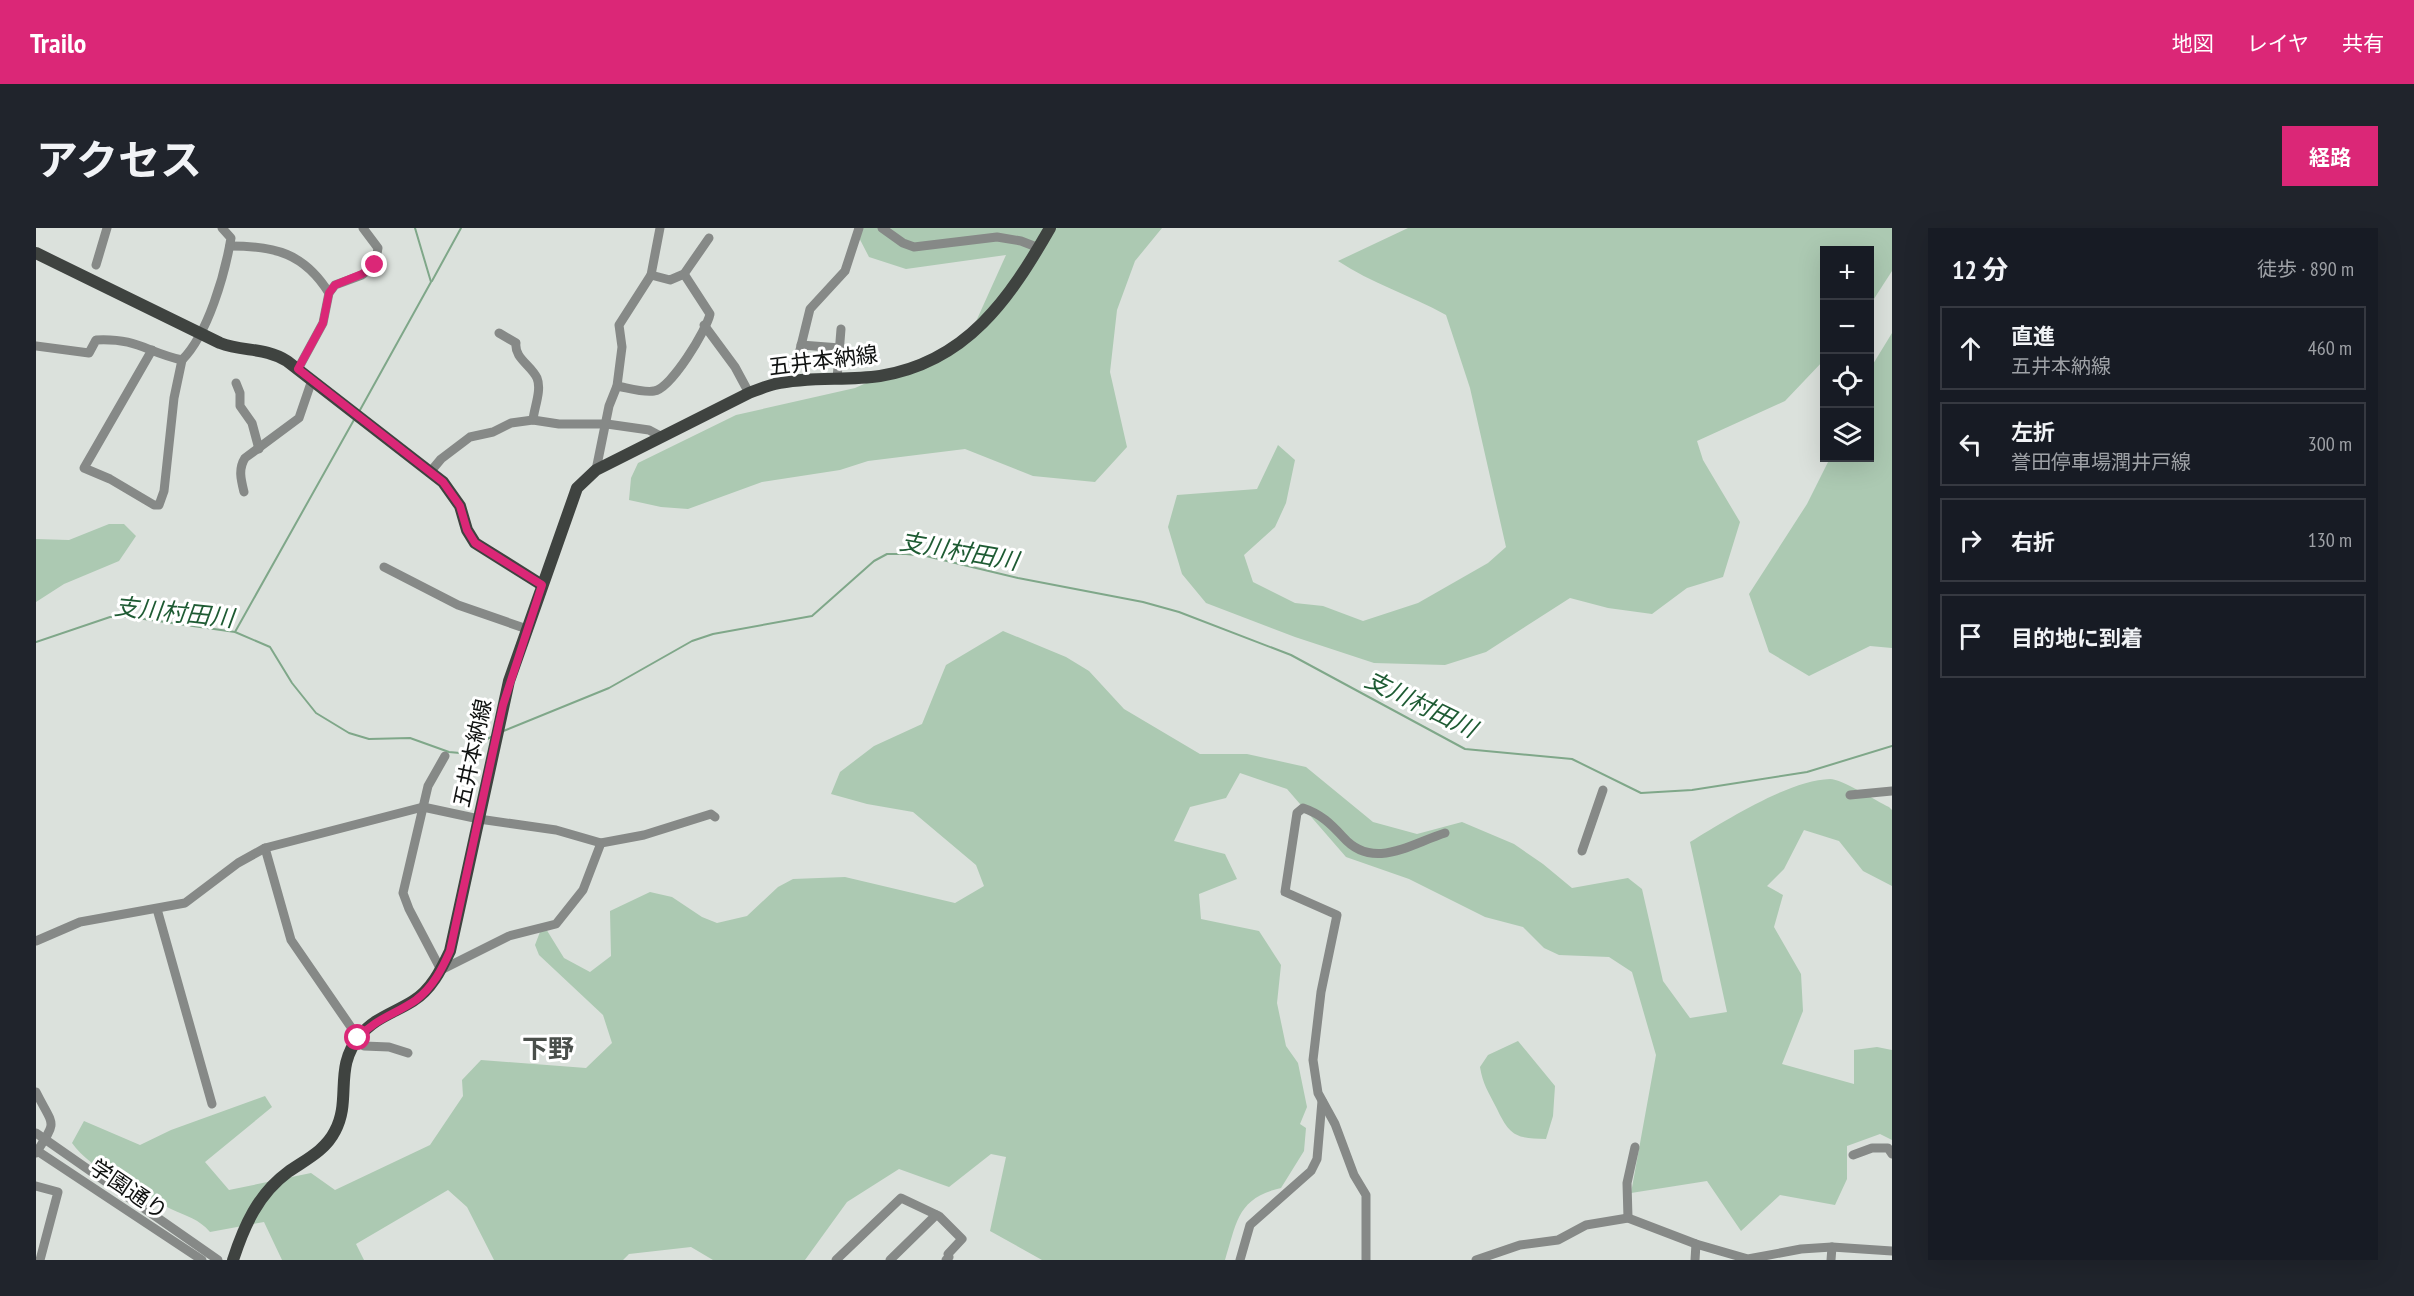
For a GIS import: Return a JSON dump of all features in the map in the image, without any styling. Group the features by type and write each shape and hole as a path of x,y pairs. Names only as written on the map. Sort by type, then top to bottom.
{"main road":[{"name":"五井本納線","path":"234,1260 244,1227 262,1197 286,1173 324,1147 335,1132 341,1114 343,1072 358,1038 374,1022 415,1000 441,970 454,939 503,705 573,495 586,478 596,470 749,393 775,384 881,376 913,367 973,333 1009,296 1050,228"},
{"path":"36,253 201,334 229,346 256,348 273,353 298,369 443,482 460,506 467,530 475,543 542,585"}],"street":[{"path":"96,265 107,228"},
{"path":"152,350 84,468 110,479 154,505 159,505 164,491 174,398 182,360 201,334 230,246 231,238 222,228"},
{"path":"298,369 323,323 329,293 335,285 362,274 375,265 378,248 363,228"},
{"path":"596,470 609,406 617,386 622,347 619,325 651,275 660,228"},
{"path":"775,384 797,362 810,309 845,271 859,228"},
{"path":"882,228 903,243 914,247 958,243 990,236 1007,237 1039,248"},
{"path":"651,275 670,280 684,274 709,238"},
{"path":"230,246 256,246 291,255 316,273 329,293"},
{"path":"617,386 651,392 657,390 684,366 710,314 684,274"},
{"path":"704,325 735,367 749,393"},
{"path":"837,380 841,329"},
{"path":"499,333 516,343 517,353 537,378 538,392 533,420"},
{"path":"36,345 89,353 96,340 129,341 182,360"},
{"path":"801,345 840,348"},
{"path":"244,492 240,474 241,464 299,417 312,380"},
{"path":"236,383 240,393 240,406 252,423 259,449"},
{"path":"431,471 441,459 470,436 492,432 511,423 533,420 559,424 607,424 649,430 662,437"},
{"path":"384,567 458,605 527,629"},
{"path":"445,756 432,775 403,893 441,970 509,936 556,924 583,890 601,843"},
{"path":"1582,851 1603,790"},
{"path":"1850,795 1892,791"},
{"path":"36,941 80,922 185,903 238,863 265,849 423,807 479,819 556,830 601,843 644,834 711,814 716,817"},
{"path":"1240,1260 1250,1225 1311,1171 1317,1159 1322,1101 1313,1060 1321,992 1337,915 1285,892 1298,813 1303,808 1315,812 1362,853 1385,854 1445,833"},
{"path":"265,849 291,940 358,1038 364,1046 389,1047 408,1053"},
{"path":"157,909 212,1104"},
{"path":"36,1092 52,1124 51,1133 36,1151"},
{"path":"1322,1101 1327,1107 1354,1174 1366,1195 1366,1260"},
{"path":"36,1133 218,1260"},
{"path":"1628,1218 1627,1183 1635,1147"},
{"path":"1853,1155 1872,1148 1888,1148 1892,1154"},
{"name":"学園通り","path":"36,1151 202,1260"},
{"path":"36,1186 58,1192 40,1260"},
{"path":"836,1260 901,1198 936,1215 962,1239 948,1254 950,1259"},
{"path":"890,1260 936,1215"},
{"path":"1476,1260 1520,1245 1558,1240 1586,1225 1628,1218 1732,1258 1748,1259 1801,1249 1832,1247 1892,1251"},
{"path":"1695,1260 1696,1244"},
{"path":"1831,1260 1832,1247"},
{"path":"1862,1260 1863,1248"},
{"path":"1800,1260 1801,1249"}],"green space":[{"path":"854,228 1162,228 1135,261 1117,310 1110,372 1127,447 1095,482 1033,476 965,449 868,461 840,470 762,482 688,509 661,507 629,500 631,478 638,463 736,415 855,388 969,337 1006,255 906,269 869,257"},
{"path":"1408,228 1892,228 1892,271 1874,299 1874,246 1820,246 1820,364 1785,401 1697,441 1703,460 1740,522 1723,577 1687,588 1652,614 1608,608 1570,598 1486,652 1445,665 1374,663 1295,637 1206,603 1182,574 1168,527 1177,495 1257,489 1278,445 1295,460 1286,503 1275,527 1244,555 1253,582 1295,603 1323,606 1363,621 1418,603 1488,563 1506,547 1470,388 1446,315 1338,261"},
{"path":"1892,333 1892,648 1870,646 1809,676 1769,652 1749,594 1807,504 1828,462 1874,462 1874,362"},
{"path":"109,524 124,524 136,536 119,561 64,584 36,602 36,539 69,540"},
{"path":"1003,631 1066,657 1089,671 1124,709 1200,754 1247,754 1306,767 1373,822 1417,834 1462,822 1514,844 1572,888 1628,878 1642,889 1663,981 1690,1018 1727,1012 1690,842 1758,803 1796,786 1814,781 1835,780 1889,807 1892,810 1892,886 1863,871 1839,841 1804,830 1784,869 1767,886 1783,895 1774,927 1801,974 1803,1011 1782,1064 1854,1084 1854,1050 1877,1047 1892,1050 1892,1140 1880,1134 1847,1146 1847,1179 1835,1205 1780,1195 1741,1231 1707,1181 1631,1193 1656,1055 1632,972 1609,957 1559,955 1544,948 1523,927 1485,917 1409,879 1346,857 1287,789 1240,773 1226,798 1190,807 1174,841 1225,854 1237,879 1199,894 1201,919 1259,931 1281,965 1277,1003 1286,1046 1298,1063 1307,1107 1300,1124 1306,1128 1304,1151 1281,1188 1266,1192 1247,1205 1236,1223 1225,1260 1042,1260 990,1231 1006,1157 991,1154 949,1187 899,1169 847,1202 805,1260 713,1260 691,1247 629,1254 623,1260 494,1260 467,1207 448,1190 356,1244 364,1260 282,1260 264,1222 210,1232 197,1221 104,1172 91,1163 72,1143 84,1121 140,1145 171,1130 265,1096 272,1107 205,1162 229,1190 311,1173 335,1190 430,1145 463,1096 462,1080 481,1060 586,1068 612,1043 603,1015 539,955 535,945 543,924 564,958 590,972 611,956 610,911 650,892 672,897 702,917 717,923 747,916 778,887 793,879 845,877 955,903 984,886 976,865 913,812 867,804 831,794 840,772 874,746 922,724 946,665"},
{"path":"1518,1041 1555,1086 1553,1116 1546,1139 1527,1138 1509,1129 1483,1079 1480,1067 1488,1055"}],"waterway":[{"path":"360,410 431,282 415,228"},
{"path":"432,281 461,228"},
{"path":"235,632 355,418"},
{"name":"支川村田川","path":"501,732 609,688 692,641 713,634 812,616 874,561 887,554 906,554 926,556 1018,578 1143,602 1179,612 1291,655 1465,749 1572,759 1641,793 1692,790 1807,772 1892,746"},
{"name":"支川村田川","path":"36,642 110,617 130,617 235,632 270,647 292,683 316,713 349,733 369,739 410,738 449,752 460,753 493,736"}],"district":[{"name":"下野","path":"548,1048"}],"route":[{"path":"358,1038 374,1022 415,1000 425,992 441,970 450,951 509,681 542,585 475,543 467,530 460,506 443,482 298,369 321,329 329,293 335,285 362,274 375,265"}]}
